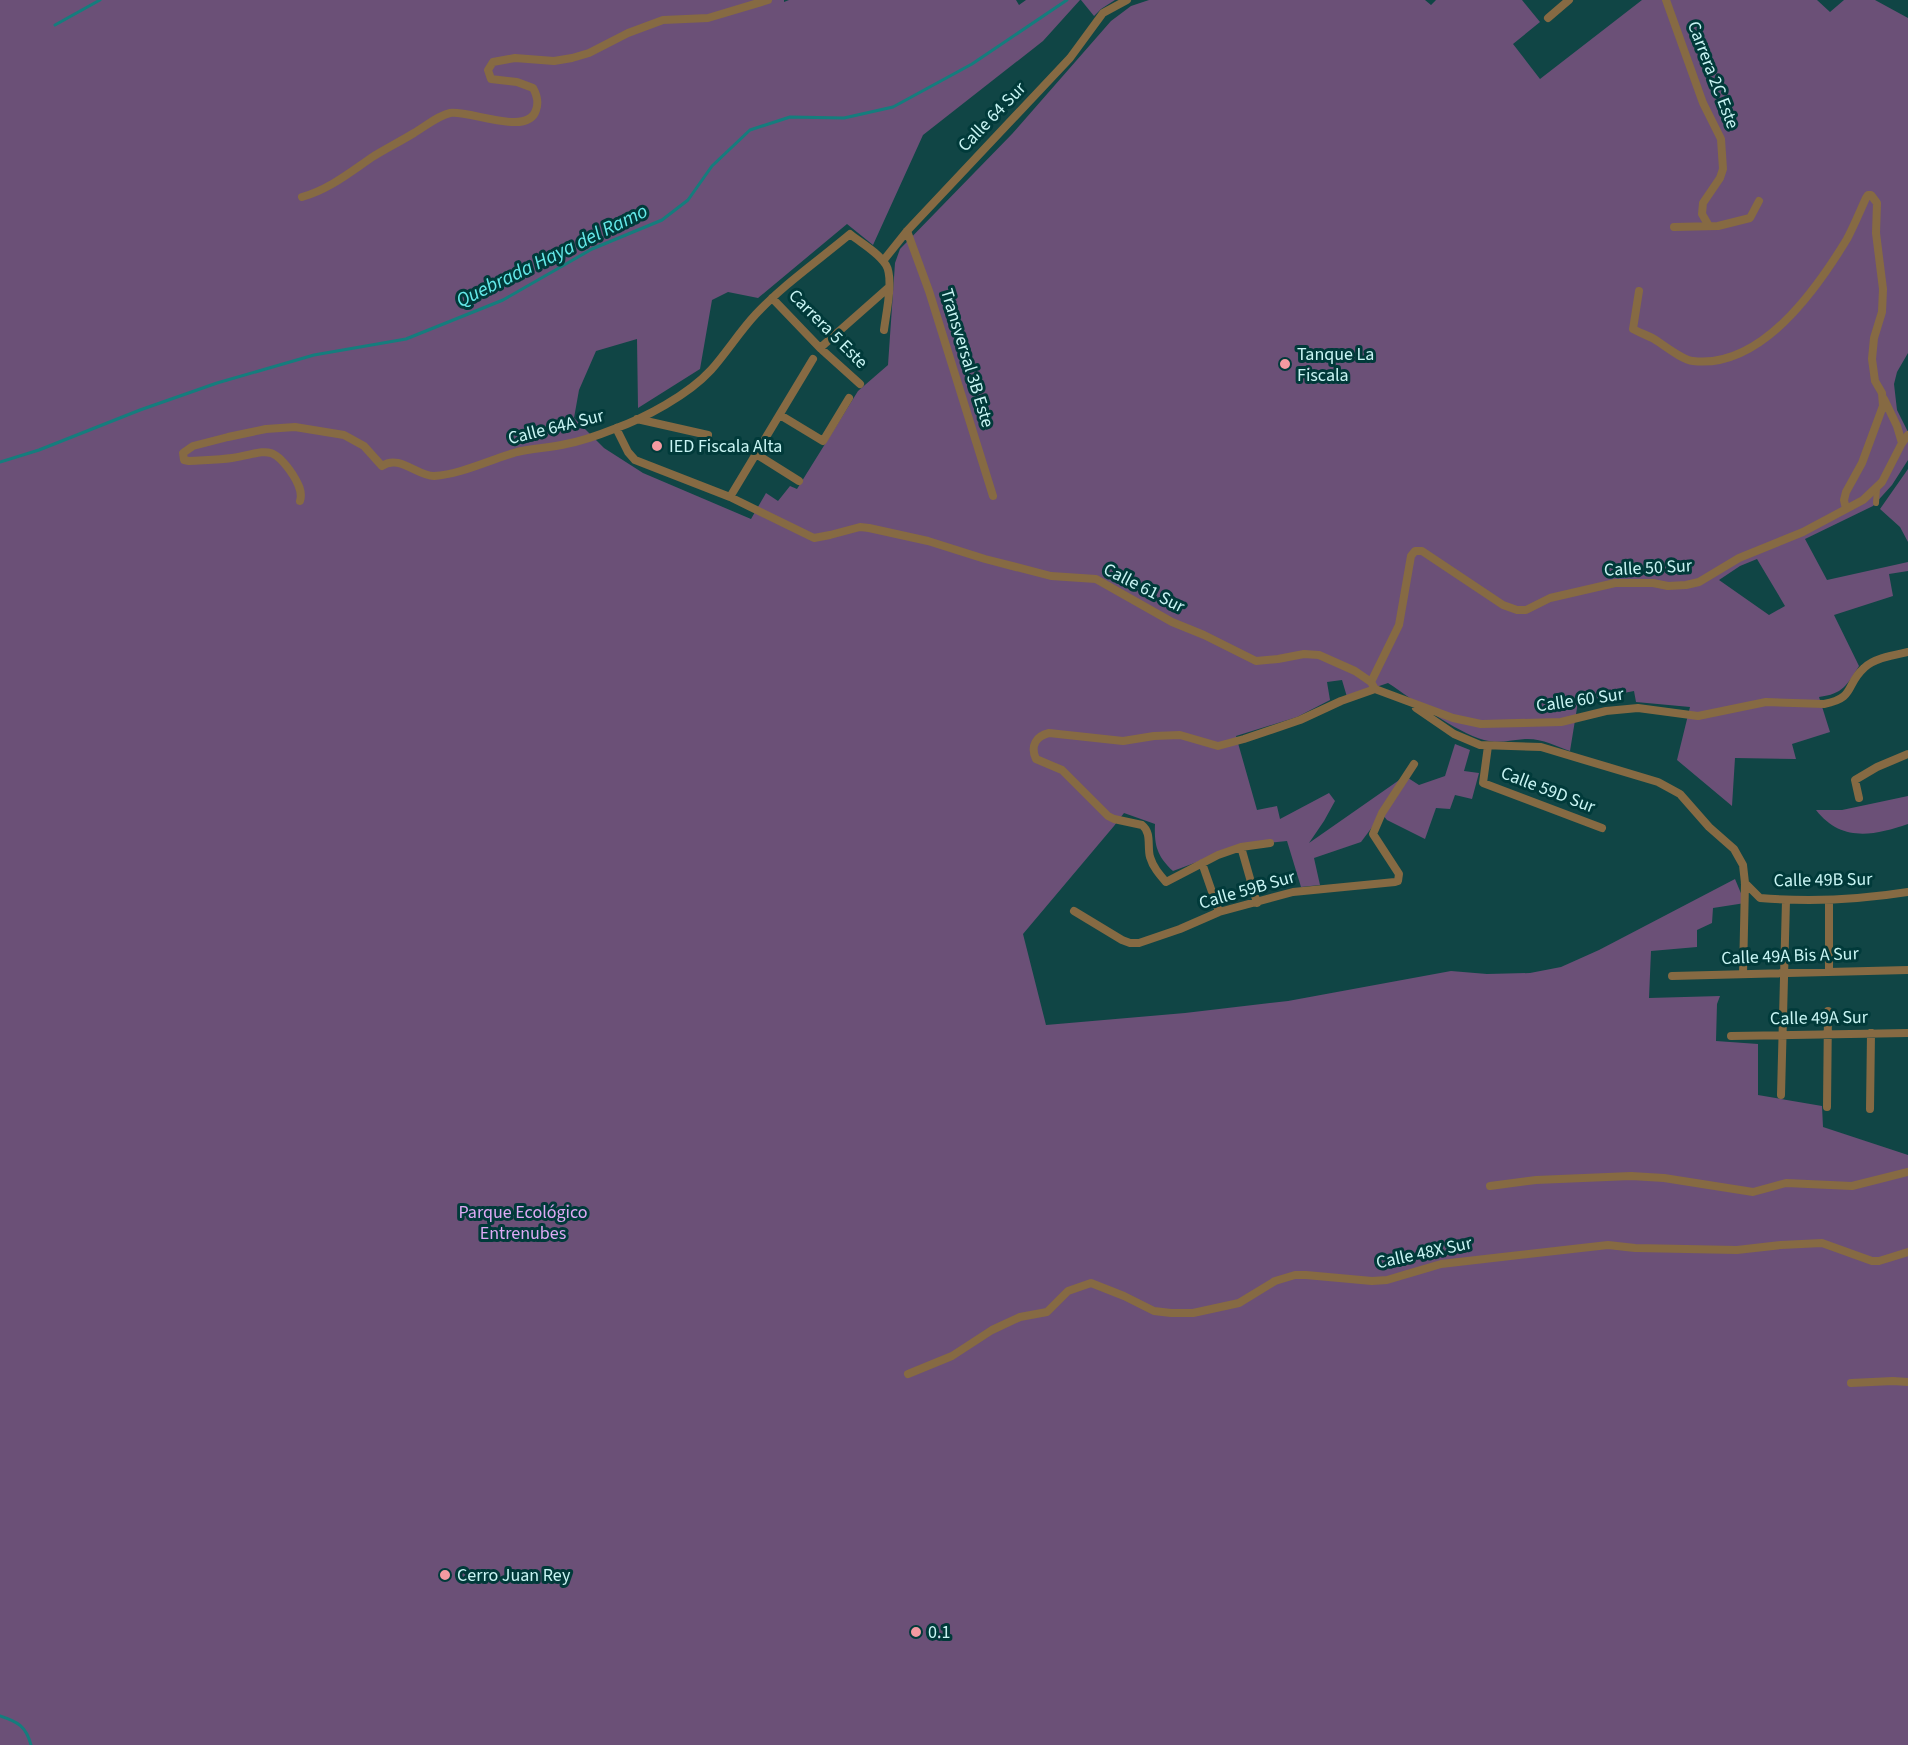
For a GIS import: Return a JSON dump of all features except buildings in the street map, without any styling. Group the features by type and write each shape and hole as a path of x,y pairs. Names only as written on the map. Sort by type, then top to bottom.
{"street":[{"path":"302,197 323,190 377,154 448,114 465,113 506,121 531,119 537,105 533,88 517,82 491,79 488,70 493,62 515,58 554,61 572,58 589,53 628,33 663,20 708,18 768,0"},
{"name":"Calle 64 Sur","path":"883,261 907,231 1070,58 1103,14 1127,0"},
{"path":"1548,18 1569,0"},
{"name":"Carrera 2C Este","path":"1666,0 1703,103 1721,139 1723,169 1720,178 1703,203 1702,214 1709,226"},
{"path":"1639,291 1633,329 1692,361 1712,361 1741,354 1758,345 1796,309 1848,238 1866,198 1871,195 1877,203 1876,233 1883,289 1882,312 1874,338 1872,359 1875,381 1897,426 1902,443"},
{"path":"1674,227 1709,226 1750,218 1759,201"},
{"name":"Transversal 3B Este","path":"907,231 929,291 993,496"},
{"name":"Calle 64A Sur","path":"300,501 301,494 297,481 288,467 281,459 267,451 232,458 189,461 184,460 183,453 193,446 228,436 266,429 295,428 344,435 364,446 382,466 387,462 394,462 432,476 473,467 516,453 568,444 616,429 637,419 676,398 705,377 772,298 850,234 883,261"},
{"path":"883,261 887,266 889,278 884,330"},
{"path":"820,348 888,288"},
{"name":"Carrera 5 Este","path":"772,298 820,348 860,384"},
{"path":"616,429 635,460 730,497 813,359"},
{"path":"1846,509 1844,500 1846,492 1862,463 1883,406 1882,393"},
{"path":"780,415 823,441 849,398"},
{"path":"637,419 708,435"},
{"path":"1876,503 1877,488 1908,435"},
{"path":"756,454 798,480"},
{"name":"Calle 50 Sur","path":"1373,686 1400,625 1411,555 1415,551 1419,550 1430,556 1503,605 1517,610 1526,610 1550,598 1615,583 1693,585 1739,558 1803,532 1863,500 1877,488"},
{"name":"Calle 61 Sur","path":"730,497 814,538 860,527 869,528 928,541 1051,576 1096,579 1172,622 1211,638 1256,661 1312,654 1344,665 1373,686"},
{"name":"Calle 60 Sur","path":"1373,686 1406,701 1481,724 1561,722 1606,711 1638,708 1698,716 1766,702 1816,704 1833,702 1848,694 1865,667 1874,661 1908,652"},
{"path":"1270,843 1241,847 1166,882 1155,868 1149,855 1148,831 1142,825 1108,816 1062,770 1038,761 1033,751 1036,739 1049,733 1123,741 1180,735 1218,746 1300,720 1373,686"},
{"path":"1406,701 1465,740 1488,746 1541,747 1658,782 1680,794 1740,858 1745,883 1743,974"},
{"name":"Calle 59D Sur","path":"1488,746 1483,783 1602,828"},
{"path":"1859,798 1854,780 1908,754"},
{"name":"Calle 59B Sur","path":"1074,910 1122,940 1139,943 1219,912 1276,896 1307,890 1398,881 1399,877 1373,834 1382,813 1414,764"},
{"path":"1241,847 1257,903"},
{"path":"1203,863 1219,912"},
{"name":"Calle 49B Sur","path":"1745,883 1757,896 1786,900 1829,900 1908,892"},
{"path":"1781,1095 1786,900"},
{"path":"1828,972 1829,900"},
{"name":"Calle 49A Bis A Sur","path":"1672,976 1908,969"},
{"path":"1827,1107 1828,1011"},
{"name":"Calle 49A Sur","path":"1731,1036 1908,1033"},
{"path":"1870,1109 1871,1034"},
{"path":"1490,1186 1536,1180 1631,1176 1664,1178 1753,1192 1786,1184 1852,1186 1908,1172"},
{"name":"Calle 48X Sur","path":"908,1374 952,1356 992,1330 1020,1317 1047,1312 1068,1291 1091,1283 1154,1311 1193,1313 1239,1303 1275,1281 1295,1275 1372,1281 1387,1280 1441,1264 1608,1245 1635,1248 1737,1250 1822,1243 1872,1262 1908,1252"},
{"path":"1851,1383 1893,1381 1908,1383"}],"green space":[{"name":"Parque Ecológico Entrenubes","path":"0,0 784,0 784,2 789,0 1016,0 1019,5 1026,0 1080,0 1043,41 923,135 873,245 847,224 758,298 728,292 712,300 700,369 638,408 637,339 596,351 579,390 574,418 604,448 643,473 751,519 766,493 778,501 790,486 797,489 858,391 888,365 895,263 900,249 1012,134 1111,21 1131,6 1149,0 1425,0 1431,5 1436,0 1522,0 1540,22 1513,44 1540,79 1642,0 1817,0 1830,12 1844,0 1875,0 1908,18 1908,353 1897,372 1894,384 1897,410 1908,432 1908,460 1892,485 1873,506 1805,539 1827,580 1908,562 1908,571 1889,574 1893,596 1834,615 1859,666 1843,688 1834,694 1819,697 1830,732 1792,744 1796,759 1735,758 1732,806 1677,760 1690,707 1636,702 1634,691 1578,702 1570,751 1537,740 1494,742 1473,736 1448,723 1388,683 1347,697 1342,680 1327,682 1330,700 1297,717 1236,736 1257,810 1277,806 1280,819 1329,793 1335,801 1309,843 1405,776 1419,785 1445,776 1455,744 1470,750 1464,771 1479,773 1472,799 1455,795 1450,809 1436,808 1425,839 1387,820 1382,814 1361,842 1314,858 1320,885 1301,887 1287,841 1240,846 1173,871 1158,850 1155,824 1124,813 1023,934 1046,1025 1288,1001 1451,971 1487,974 1530,973 1561,967 1599,950 1735,879 1745,903 1713,908 1712,923 1697,930 1697,947 1651,951 1649,998 1720,996 1717,1004 1716,1041 1758,1044 1758,1095 1822,1106 1823,1127 1908,1155 1908,1745 0,1745","holes":["1757,559 1785,606 1769,615 1719,580 1740,566"]},
{"path":"1081,0 1115,0 1094,16"},
{"path":"1908,469 1908,542 1900,527 1880,509"},
{"path":"1908,796 1908,824 1870,833 1847,832 1826,820 1816,810 1842,810"}],"waterway":[{"path":"55,25 100,0"},
{"name":"Quebrada Haya del Ramo","path":"0,462 39,450 140,410 217,383 314,355 406,339 503,300 592,249 662,220 688,200 712,166 750,130 790,117 844,118 893,107 972,64 1067,0"},
{"path":"0,1716 12,1720 24,1729 31,1745"}],"place":[{"name":"Tanque La Fiscala","path":"1285,364"},
{"name":"IED Fiscala Alta","path":"657,446"},
{"name":"Cerro Juan Rey","path":"445,1575"},
{"name":"0.1","path":"916,1632"}]}
